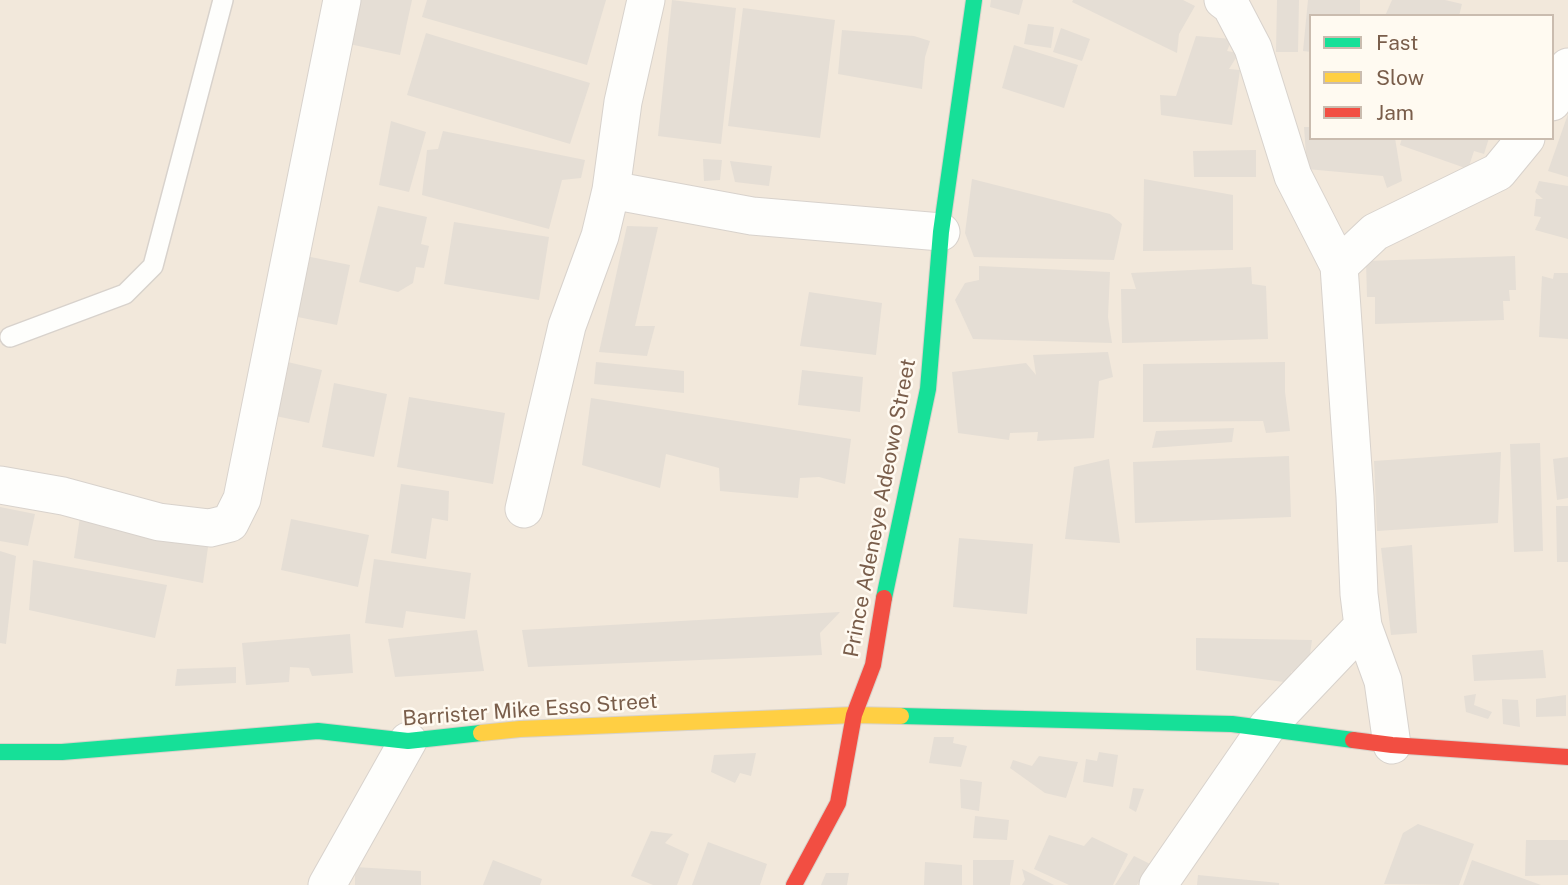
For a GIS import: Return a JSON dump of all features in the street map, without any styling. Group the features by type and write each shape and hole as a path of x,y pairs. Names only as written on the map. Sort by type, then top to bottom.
{"street":[{"path":"0,485 63,496 159,522 210,528 230,523 242,499 342,0"},
{"path":"524,509 567,326 600,236 611,190 623,102 646,0"},
{"name":"Prince Adeneye Adeowo Street","path":"794,885 838,803 854,715 873,665 885,594 928,389 942,232 974,0"},
{"path":"1223,0 1231,6 1253,48 1293,176 1339,266 1359,594 1363,626 1383,681 1392,745"},
{"path":"1554,98 1568,67"},
{"path":"1339,266 1375,232 1498,172 1524,140"},
{"path":"611,190 752,216 942,232"},
{"path":"1158,885 1267,727 1363,626"},
{"name":"Barrister Mike Esso Street","path":"0,752 62,752 318,731 408,741 520,729 854,715 1232,724 1392,745 1568,757"},
{"path":"327,885 408,741"}],"lane":[{"path":"10,337 125,294 153,266 223,0"}],"shaded area":[{"path":"0,0 1568,0 1568,885 0,885"}],"building":[{"path":"349,0 412,0 400,55 340,42"},
{"path":"427,0 606,0 587,65 422,17"},
{"path":"672,0 736,8 721,144 658,136"},
{"path":"991,0 1023,0 1019,15 990,7"},
{"path":"1183,0 1195,6 1179,34 1177,53 1072,2"},
{"path":"1277,0 1299,0 1298,52 1276,52"},
{"path":"1308,0 1360,0 1360,14 1309,14 1309,52 1303,51"},
{"path":"1392,0 1445,0 1462,4 1460,14 1386,14"},
{"path":"743,8 835,20 820,138 728,126"},
{"path":"1028,24 1054,27 1051,48 1024,44"},
{"path":"1061,28 1090,39 1082,61 1053,52"},
{"path":"842,30 914,36 930,41 925,57 922,89 838,74"},
{"path":"426,33 590,83 570,144 407,95"},
{"path":"1196,36 1232,39 1227,51 1239,53 1229,69 1240,70 1232,125 1161,115 1160,95 1176,96"},
{"path":"1014,45 1078,65 1064,108 1002,88"},
{"path":"1568,114 1568,177 1548,171"},
{"path":"391,121 426,132 409,192 379,185"},
{"path":"1304,127 1309,127 1309,140 1395,140 1402,181 1387,188 1383,176 1307,169"},
{"path":"443,131 585,160 581,178 562,180 549,229 422,195 427,150 438,149"},
{"path":"1401,140 1488,140 1484,154 1474,151 1468,169 1400,145"},
{"path":"1256,150 1256,177 1194,177 1193,151"},
{"path":"703,159 722,160 720,180 704,181"},
{"path":"730,161 772,166 769,186 735,182"},
{"path":"972,179 1110,214 1122,224 1114,260 974,257 965,233"},
{"path":"1144,179 1233,195 1233,250 1143,251"},
{"path":"1539,181 1568,186 1568,239 1535,230 1541,217 1534,216 1536,199 1543,199 1535,192"},
{"path":"378,206 427,217 421,244 429,246 424,268 416,267 413,283 398,292 359,282"},
{"path":"454,222 549,237 539,300 444,284"},
{"path":"627,226 658,227 635,326 655,326 647,356 599,352"},
{"path":"296,254 350,265 337,325 283,314"},
{"path":"1515,256 1516,290 1509,290 1510,301 1503,301 1504,320 1375,324 1375,297 1367,297 1366,261"},
{"path":"979,266 1110,272 1108,317 1112,343 973,339 955,300 965,283 979,280"},
{"path":"1251,267 1252,284 1266,286 1268,339 1122,343 1121,289 1136,289 1131,273"},
{"path":"1554,273 1568,273 1568,339 1539,337 1542,276 1553,279"},
{"path":"809,292 882,303 876,355 800,346"},
{"path":"1108,352 1113,377 1099,381 1094,438 1037,441 1038,432 1010,433 1009,440 958,433 952,372 1026,363 1036,375 1033,355"},
{"path":"279,360 322,370 309,423 266,414"},
{"path":"596,362 684,371 684,393 594,384"},
{"path":"1285,362 1285,392 1290,431 1266,433 1263,421 1143,422 1143,364"},
{"path":"802,370 863,377 860,412 798,405"},
{"path":"334,383 387,394 374,457 322,447"},
{"path":"409,397 505,413 493,484 397,467"},
{"path":"591,398 851,439 845,484 819,477 800,478 798,498 720,491 719,468 666,454 660,488 582,465"},
{"path":"1234,428 1232,442 1152,448 1156,431"},
{"path":"1540,443 1543,551 1514,552 1510,444"},
{"path":"1501,452 1498,523 1377,531 1374,461"},
{"path":"1289,456 1291,517 1135,523 1133,462"},
{"path":"1568,457 1568,498 1557,500 1553,459"},
{"path":"1109,459 1120,543 1065,539 1074,467"},
{"path":"401,484 449,491 448,521 432,518 426,559 391,553"},
{"path":"1556,506 1568,506 1568,562 1557,562"},
{"path":"0,507 35,514 28,546 0,541"},
{"path":"80,517 209,540 203,583 74,558"},
{"path":"291,519 369,535 358,587 281,570"},
{"path":"959,538 1033,544 1027,614 953,607"},
{"path":"1412,545 1417,633 1391,635 1381,548"},
{"path":"0,551 16,556 6,644 0,643"},
{"path":"374,559 471,573 465,619 406,611 403,628 365,623"},
{"path":"33,560 167,585 155,638 29,610"},
{"path":"840,612 820,633 822,655 528,667 522,630"},
{"path":"477,630 484,671 395,677 388,639"},
{"path":"350,634 353,673 312,676 309,668 290,667 289,682 246,685 242,643"},
{"path":"1196,638 1312,640 1308,668 1291,672 1291,683 1196,670"},
{"path":"1543,650 1546,678 1474,681 1472,655"},
{"path":"236,667 236,683 175,686 177,669"},
{"path":"1476,694 1474,705 1492,712 1488,719 1466,712 1464,696"},
{"path":"1566,695 1566,716 1536,717 1536,699"},
{"path":"1502,699 1518,700 1520,727 1503,724"},
{"path":"934,737 954,737 953,743 967,746 961,767 929,763"},
{"path":"1099,752 1118,755 1113,787 1083,782 1086,759 1097,761"},
{"path":"756,753 751,776 740,773 735,783 711,772 714,755"},
{"path":"1039,756 1078,762 1066,798 1045,793 1010,768 1013,760 1032,766"},
{"path":"960,779 982,782 979,811 961,808"},
{"path":"1133,788 1144,789 1136,812 1129,808"},
{"path":"975,816 1009,820 1007,840 973,838"},
{"path":"1418,824 1474,844 1459,885 1384,884 1403,833"},
{"path":"651,831 673,834 665,843 689,854 677,885 653,885 631,876"},
{"path":"1049,835 1084,846 1092,837 1128,854 1113,885 1069,885 1034,869"},
{"path":"1526,840 1568,840 1568,875 1525,876"},
{"path":"708,842 767,864 760,885 692,885"},
{"path":"1134,856 1150,864 1137,885 1115,885"},
{"path":"493,860 542,879 540,885 483,885"},
{"path":"973,860 1014,860 1010,885 973,885"},
{"path":"1472,860 1541,885 1463,885"},
{"path":"925,862 962,865 962,885 924,885"},
{"path":"355,867 421,871 421,885 355,885"},
{"path":"1022,869 1054,885 1022,885 1025,880"},
{"path":"826,873 849,873 847,885 821,885"},
{"path":"1198,875 1279,883 1279,885 1197,885"}],"traffic: fast":[{"path":"884,598 928,389 941,232 974,0"},
{"path":"901,716 1232,724 1353,740"},
{"path":"0,752 62,752 318,731 408,741 481,733"}],"traffic: slow":[{"path":"481,733 520,729 854,715 901,716"}],"traffic: jam":[{"path":"794,885 838,803 854,715 873,665 884,598"},
{"path":"1353,740 1568,757"}]}
